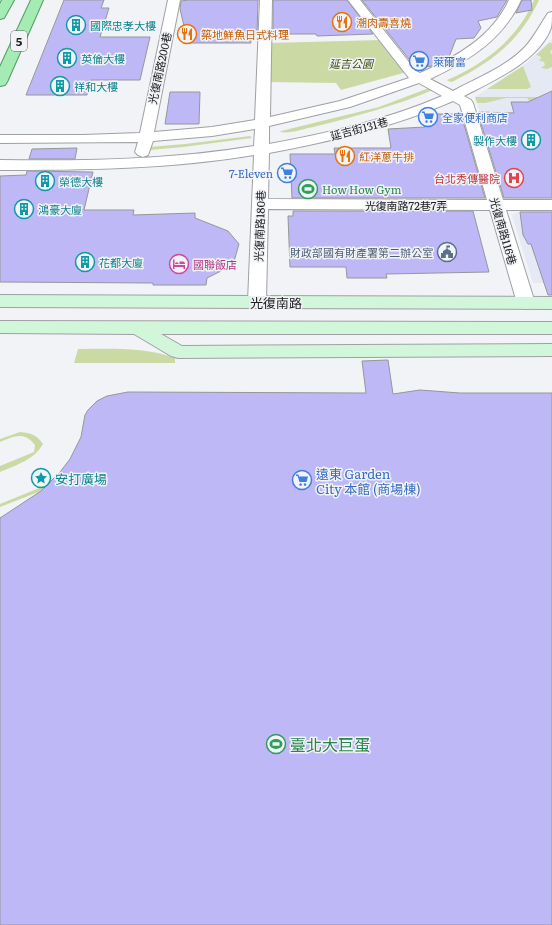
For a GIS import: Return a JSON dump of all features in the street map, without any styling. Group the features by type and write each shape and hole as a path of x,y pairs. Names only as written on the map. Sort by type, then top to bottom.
{"main road":[{"name":"5","path":"0,15 8,0"},
{"name":"5","path":"0,82 37,0"},
{"name":"光復南路","path":"0,302 552,303"},
{"name":"光復南路","path":"0,327 552,328"},
{"path":"138,328 178,352 552,350"}],"street":[{"name":"光復南路200巷","path":"146,137 174,0"},
{"path":"262,150 266,0"},
{"path":"354,0 411,74 454,97"},
{"path":"0,140 90,140 167,136 262,123 314,113 370,97 440,70 472,51 494,33 510,11 515,0"},
{"name":"延吉街131巷","path":"0,165 140,163 202,158 262,150 349,132 408,115 454,97 520,59 547,34 552,16"},
{"name":"光復南路116巷","path":"454,97 466,103 526,302"},
{"path":"140,163 146,137"},
{"name":"光復南路180巷","path":"258,302 262,150"},
{"name":"光復南路72巷7弄","path":"260,204 552,205"}],"shaded area":[{"path":"552,39 552,198 515,198 505,194 475,97 523,66"},
{"path":"520,211 552,211 552,283 533,283 512,215"}],"green space":[{"path":"534,0 539,0 514,39 480,67 452,82 447,80 475,66 499,48 519,27"},
{"name":"延吉公園","path":"381,40 407,72 341,90 336,83 266,82 268,43"},
{"path":"549,43 552,43 552,50 550,51 552,55 552,67 547,69 541,68 545,65 544,62 538,60 541,59 540,56 536,55"},
{"path":"523,66 531,87 527,89 487,89"},
{"path":"429,88 433,90 374,111 296,131 280,132 379,107"},
{"path":"475,97 539,97 530,102 527,98 506,98 485,103 477,103"},
{"path":"250,136 252,138 183,147 150,150 149,147 185,144"},
{"path":"78,349 139,350 163,354 175,358 175,363 74,363"},
{"path":"20,432 33,435 43,444 30,458 0,472 0,466 34,452 35,445 23,436 0,442 0,439"},
{"path":"44,486 45,488 41,491 0,507 0,504"}],"building":[{"path":"64,0 104,0 101,8 109,8 100,37 150,37 140,80 91,80 87,95 26,95"},
{"path":"258,0 257,34 250,34 251,43 188,43 180,9 181,1"},
{"path":"273,0 347,0 373,34 317,36 316,34 273,34"},
{"path":"362,0 507,0 497,17 478,21 481,28 474,38 456,39 449,57 432,66 416,68"},
{"path":"522,0 531,0 532,10 516,13"},
{"path":"552,91 552,198 504,198 478,114 480,114 479,112 514,113 511,102 528,102"},
{"path":"170,92 200,92 199,124 165,124"},
{"path":"428,114 461,114 485,198 292,198 290,154 335,154 334,148 391,148 388,129 425,127 424,122 430,122"},
{"path":"77,148 75,159 29,159 32,149"},
{"path":"27,171 93,172 84,210 134,210 133,215 195,213 195,218 228,231 239,244 233,265 207,278 206,285 153,285 153,283 0,282 0,176 26,175"},
{"path":"293,211 473,211 489,272 386,274 387,278 347,278 346,267 290,267 288,216 293,216"},
{"path":"520,212 552,212 552,295 548,295 531,244 528,244 523,235"},
{"name":"臺北大巨蛋","path":"388,360 393,394 420,390 460,393 552,393 552,925 0,925 0,518 41,491 60,472 70,459 81,437 85,415 88,410 97,401 107,396 128,392 366,393 362,361"}],"place":[{"name":"潮肉壽喜燒","path":"342,22"},
{"name":"國際忠孝大樓","path":"76,25"},
{"name":"築地鮮魚日式料理","path":"187,34"},
{"name":"英倫大樓","path":"67,58"},
{"name":"萊爾富","path":"419,61"},
{"name":"祥和大樓","path":"60,86"},
{"name":"全家便利商店","path":"428,117"},
{"name":"製作大樓","path":"531,140"},
{"name":"紅洋蔥牛排","path":"345,156"},
{"name":"7-Eleven","path":"287,173"},
{"name":"台北秀傳醫院","path":"514,178"},
{"name":"榮德大樓","path":"45,181"},
{"name":"How How Gym","path":"308,189"},
{"name":"鴻豪大廈","path":"24,209"},
{"name":"財政部國有財產署第二辦公室","path":"447,252"},
{"name":"花都大廈","path":"85,262"},
{"name":"國聯飯店","path":"179,264"},
{"name":"安打廣場","path":"41,478"},
{"name":"遠東 Garden City 本館 (商場棟)","path":"302,480"},
{"name":"臺北大巨蛋","path":"276,744"}]}
